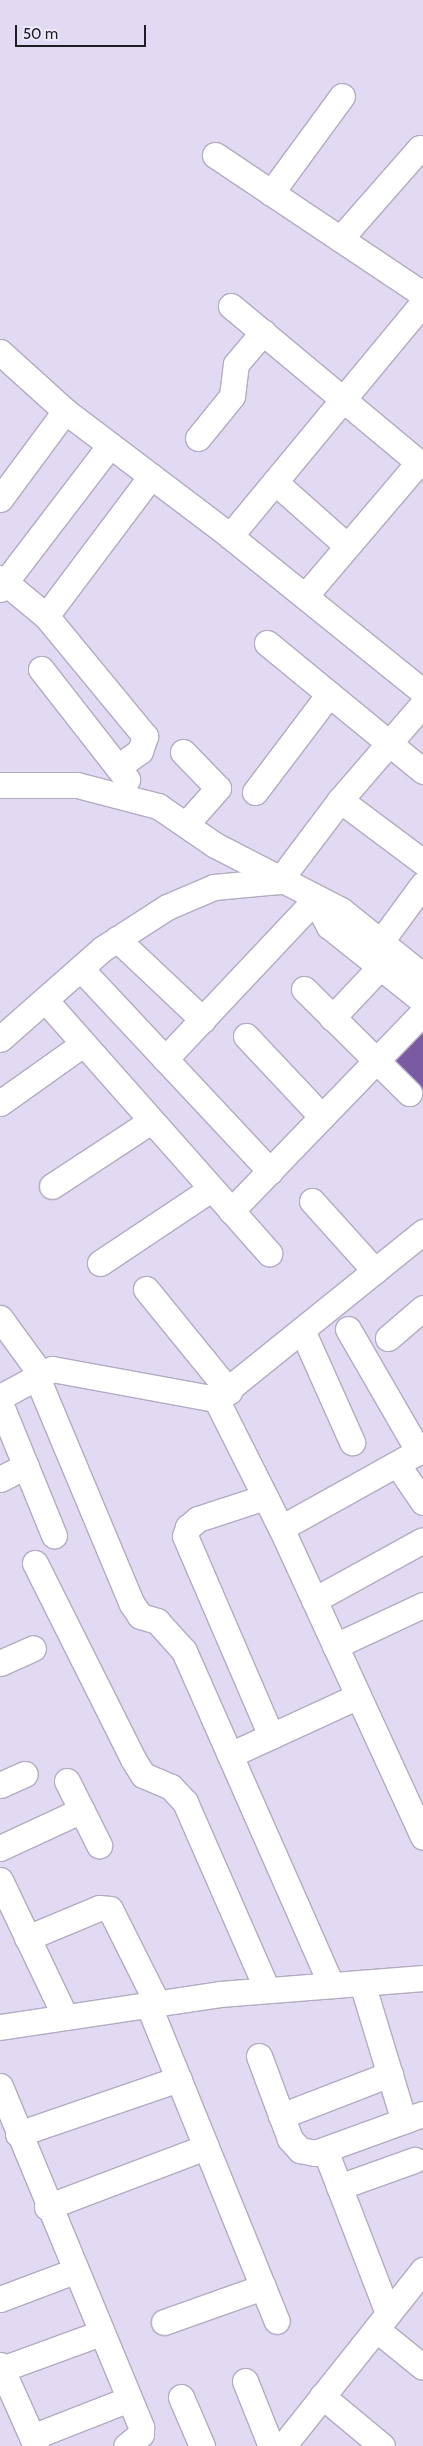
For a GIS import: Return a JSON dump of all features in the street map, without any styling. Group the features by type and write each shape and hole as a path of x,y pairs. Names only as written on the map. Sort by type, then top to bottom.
{"street":[{"path":"271,193 342,96"},
{"path":"340,239 420,148"},
{"path":"215,155 423,294"},
{"path":"230,536 423,304"},
{"path":"231,306 345,398 421,464 305,596"},
{"path":"198,438 232,396 236,364 263,332"},
{"path":"0,352 65,411 230,536 423,692"},
{"path":"0,499 65,411"},
{"path":"110,445 2,583 46,616 145,736 140,750 118,767"},
{"path":"46,616 151,476"},
{"path":"275,482 347,546"},
{"path":"267,643 423,770"},
{"path":"41,669 144,801"},
{"path":"255,792 330,694"},
{"path":"0,1039 117,939 167,907 214,887 279,881 340,800 423,704"},
{"path":"183,752 218,788 187,824"},
{"path":"0,785 77,785 144,801 187,824 215,845 279,881 315,900 341,910 423,1001"},
{"path":"340,800 423,862"},
{"path":"332,1018 380,955 423,884"},
{"path":"165,1058 315,900"},
{"path":"117,939 203,1020"},
{"path":"380,955 423,976"},
{"path":"81,969 270,1171"},
{"path":"304,989 409,1094"},
{"path":"46,1001 269,1253"},
{"path":"230,1211 423,1012"},
{"path":"246,1036 322,1117"},
{"path":"0,1103 84,1044"},
{"path":"52,1186 151,1121"},
{"path":"100,1263 211,1189"},
{"path":"312,1202 375,1271"},
{"path":"0,1397 38,1374 66,1370 222,1395 423,1232"},
{"path":"146,1289 222,1395 265,1497 423,1837"},
{"path":"0,1318 38,1374 132,1604 140,1616 157,1621 184,1651 331,1985"},
{"path":"388,1338 419,1320"},
{"path":"281,1528 421,1450 348,1329"},
{"path":"302,1330 352,1442"},
{"path":"0,1403 54,1535"},
{"path":"397,1464 423,1502"},
{"path":"0,1479 26,1466"},
{"path":"265,1497 198,1519 188,1527 184,1536 271,1736"},
{"path":"314,1600 423,1540"},
{"path":"35,1564 143,1775 171,1787 185,1802 267,1990"},
{"path":"335,1646 423,1605"},
{"path":"0,1663 33,1648"},
{"path":"230,1755 358,1696"},
{"path":"0,1785 25,1774"},
{"path":"67,1781 99,1845"},
{"path":"0,1848 82,1810"},
{"path":"0,1880 64,2016"},
{"path":"28,1938 99,1908 110,1909 153,2003 179,2079 277,2321"},
{"path":"3,2018 64,2016 153,2003 267,1990 423,1978"},
{"path":"259,2056 290,2139 300,2150 325,2150 413,2118 390,2074 362,1983"},
{"path":"281,2116 390,2074"},
{"path":"18,2134 179,2079"},
{"path":"0,2086 47,2208 141,2427 141,2434 126,2446"},
{"path":"47,2208 206,2147"},
{"path":"325,2150 339,2186 382,2321 423,2367"},
{"path":"339,2186 414,2160"},
{"path":"294,2442 322,2396 423,2270"},
{"path":"0,2299 74,2272"},
{"path":"164,2322 263,2287"},
{"path":"101,2333 1,2367 34,2442 129,2399"},
{"path":"244,2381 270,2446"},
{"path":"322,2396 382,2446"},
{"path":"181,2397 202,2446"}],"building":[{"path":"423,1033 423,1090 419,1093 391,1062"}]}
